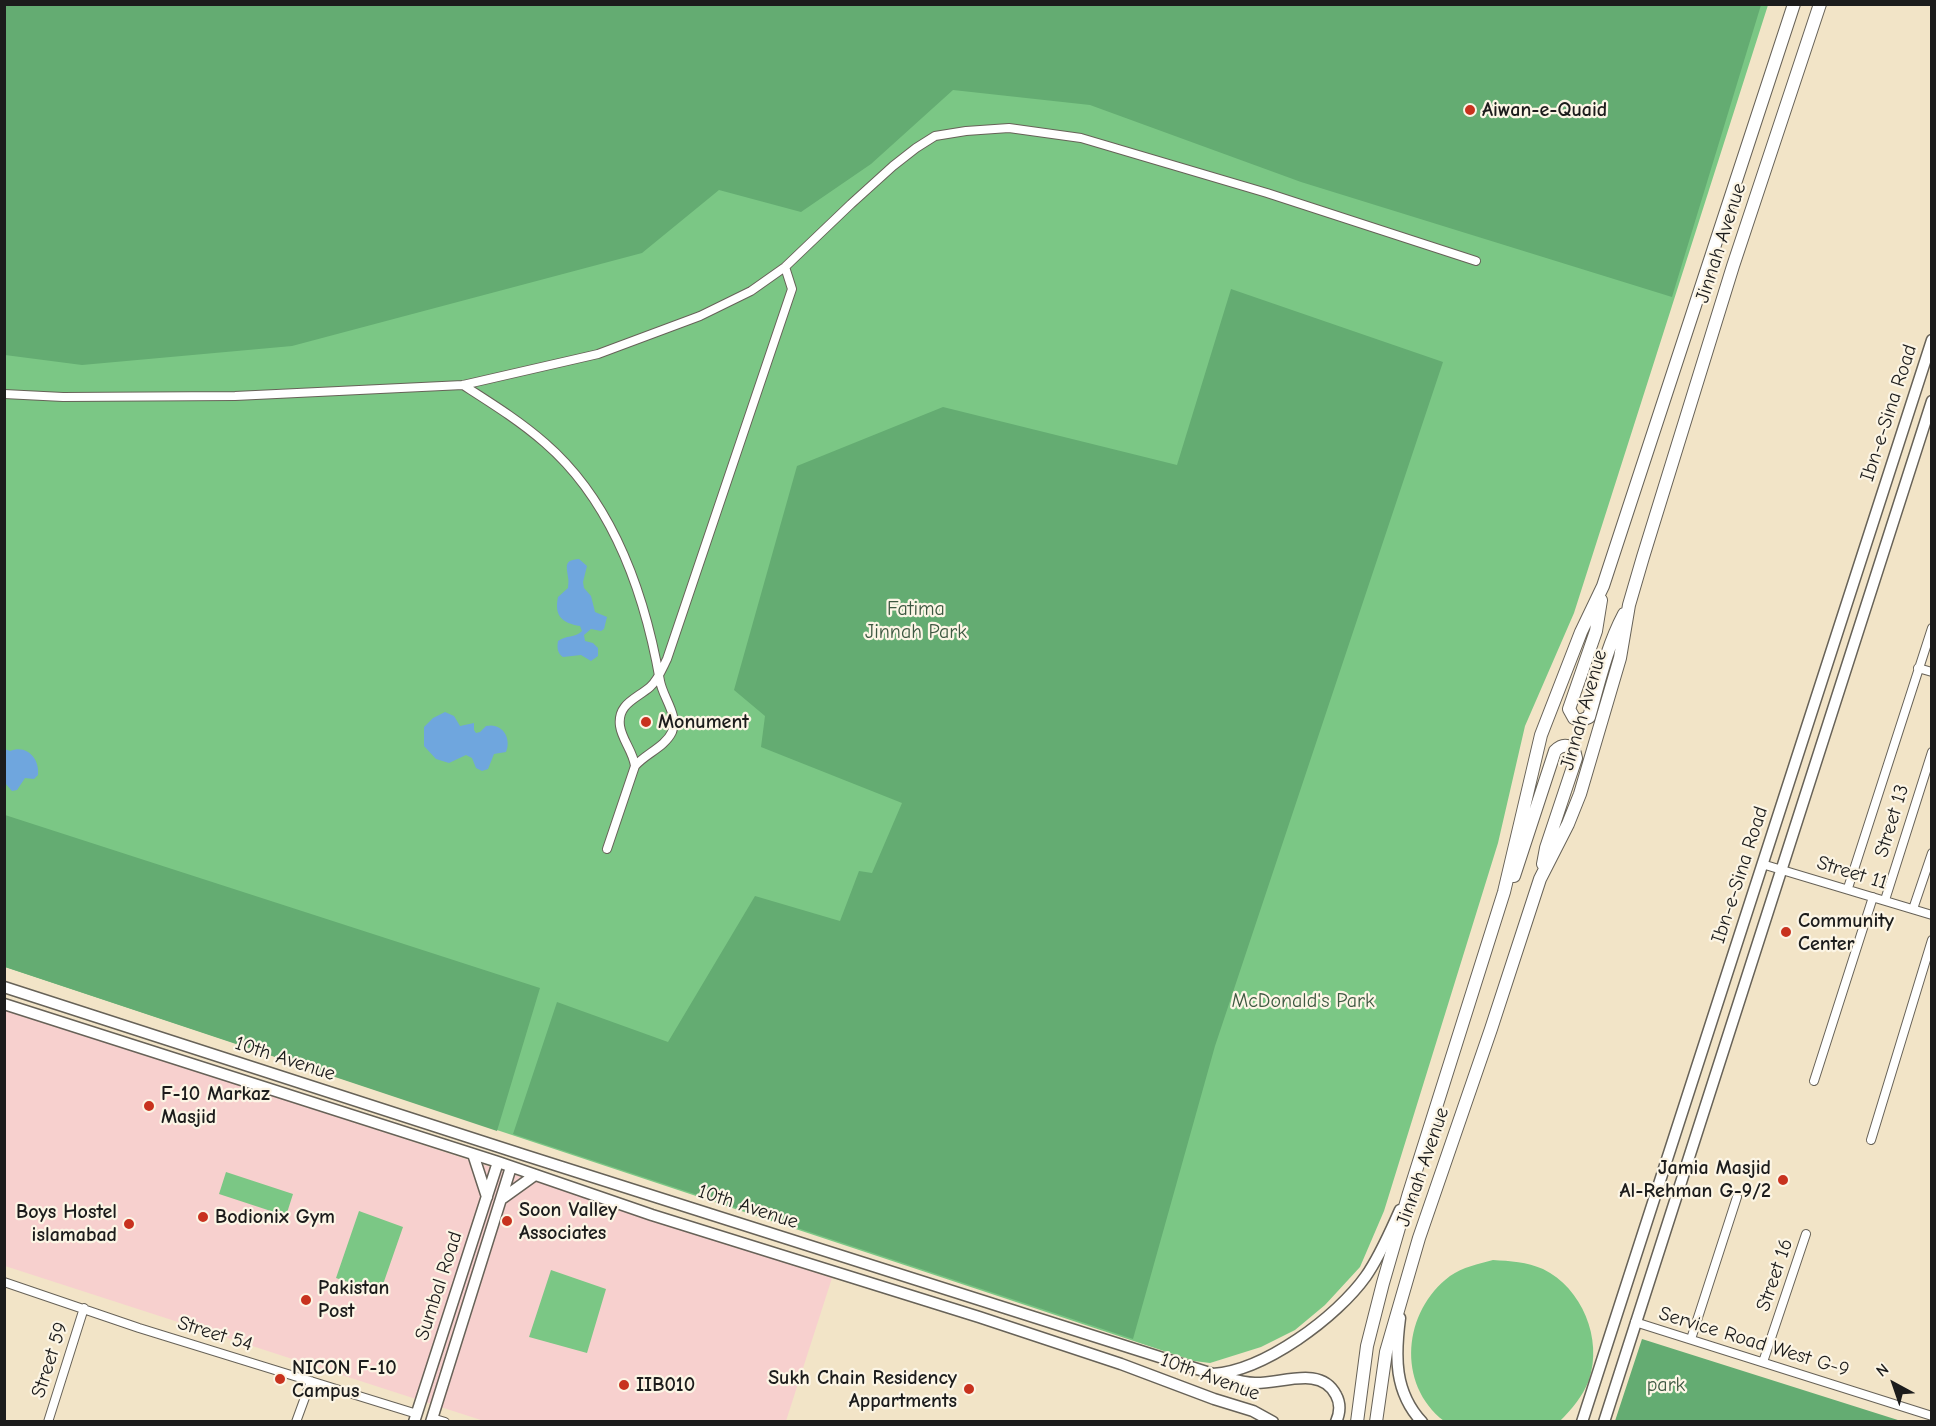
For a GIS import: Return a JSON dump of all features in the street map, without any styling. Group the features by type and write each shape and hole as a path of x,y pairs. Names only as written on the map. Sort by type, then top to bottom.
{"main road":[{"name":"Jinnah Avenue","path":"1357,1422 1368,1346 1383,1283 1409,1192 1504,892 1541,735 1581,632 1603,586 1794,4"},
{"name":"Jinnah Avenue","path":"1376,1422 1386,1352 1404,1288 1436,1186 1540,879 1568,824 1580,794 1620,658 1629,605 1733,266 1820,4"},
{"name":"Ibn-e-Sina Road","path":"1582,1422 1932,340"},
{"name":"Ibn-e-Sina Road","path":"1604,1422 1932,401"},
{"path":"1603,586 1596,631 1569,709 1574,718 1580,721 1589,717 1617,627 1629,605"},
{"path":"1504,892 1514,876 1555,752 1560,746 1565,745 1575,751 1576,758 1546,848 1540,879"},
{"name":"10th Avenue","path":"4,987 1213,1374 1245,1368 1261,1361 1302,1335 1337,1308 1358,1287 1374,1265 1409,1192"},
{"name":"10th Avenue","path":"4,1004 535,1174 652,1215 1121,1364 1253,1411 1273,1422"},
{"path":"86,1030 90,1015"},
{"path":"337,1111 343,1096"},
{"path":"473,1154 487,1197"},
{"name":"Sumbal Road","path":"416,1418 498,1162"},
{"name":"Sumbal Road","path":"432,1420 511,1167"},
{"path":"502,1198 535,1174"},
{"path":"920,1299 925,1282"},
{"path":"1404,1288 1396,1352 1397,1371 1410,1404 1422,1422"},
{"path":"1213,1374 1254,1383 1300,1378 1322,1380 1333,1388 1338,1399 1340,1408 1336,1422"}],"street":[{"path":"4,394 63,397 235,396 463,385 598,354 700,316 751,291 785,267 893,166 935,136 966,131 1009,128 1080,138 1267,193 1476,261"},
{"path":"635,766 632,752 621,732 620,715 630,701 650,687 659,675 687,602 792,290 785,267"},
{"path":"463,385 546,443 576,475 603,513 637,586 663,692 673,714 674,724 672,733 666,741 643,757 635,766 607,849"},
{"path":"1848,888 1932,628"},
{"path":"1918,668 1932,672"},
{"name":"Street 13","path":"1885,900 1932,752"},
{"path":"1912,909 1932,853"},
{"name":"Street 11","path":"1762,864 1932,915"},
{"path":"1814,1081 1873,897"},
{"path":"1871,1140 1932,940"},
{"path":"1691,1339 1737,1197"},
{"name":"Street 16","path":"1763,1362 1806,1234"},
{"name":"Street 54","path":"4,1282 139,1328 311,1381 416,1418"},
{"name":"Street 59","path":"48,1422 84,1308"},
{"name":"Service Road West G-9","path":"1635,1322 1932,1416"},
{"path":"296,1422 311,1381"},
{"path":"432,1420 445,1422"}],"shaded area":[{"path":"5,1009 832,1278 786,1421 487,1422 5,1266"}],"green space":[{"path":"5,4 1761,5 1672,297 1301,182 1090,105 953,90 871,164 801,212 719,190 642,253 292,346 82,365 5,355"},
{"name":"Fatima Jinnah Park","path":"5,5 1768,5 1574,613 1525,726 1498,843 1384,1211 1360,1267 1325,1305 1295,1330 1261,1347 1210,1363 1194,1361 5,967"},
{"path":"1231,289 1443,362 1215,1046 1133,1339 513,1134 557,1002 668,1042 755,896 840,921 859,871 872,873 902,803 761,747 765,716 734,690 797,466 943,407 1177,465"},
{"path":"5,815 540,988 497,1131 5,967"},
{"path":"226,1172 293,1194 286,1216 219,1194"},
{"path":"359,1211 403,1227 380,1293 336,1278"},
{"path":"1493,1260 1525,1263 1543,1269 1569,1289 1586,1316 1591,1332 1593,1364 1584,1391 1560,1421 1444,1421 1429,1406 1418,1388 1412,1368 1411,1348 1422,1308 1434,1291 1450,1276 1465,1268"},
{"path":"551,1270 606,1289 587,1353 529,1337"},
{"name":"park","path":"1642,1339 1901,1421 1615,1421"}],"water":[{"path":"579,559 587,566 583,582 584,588 591,596 595,612 607,617 604,629 601,631 591,629 584,635 585,641 593,643 598,648 598,656 591,661 581,655 563,657 558,648 558,641 582,631 580,626 564,621 557,609 558,597 568,588 568,562"},
{"path":"445,712 454,716 460,726 474,723 476,733 486,726 497,726 507,737 506,752 494,754 488,769 482,771 476,768 472,758 466,755 449,763 436,759 424,746 424,727 433,718"},
{"path":"5,749 27,751 37,764 38,775 34,779 25,778 17,790 12,791 5,783"}],"place":[{"name":"Aiwan-e-Quaid","path":"1470,110"},
{"name":"Monument","path":"646,722"},
{"name":"Community Center","path":"1786,932"},
{"name":"F-10 Markaz Masjid","path":"149,1106"},
{"name":"Jamia Masjid Al-Rehman G-9/2","path":"1783,1180"},
{"name":"Bodionix Gym","path":"203,1217"},
{"name":"Soon Valley Associates","path":"507,1221"},
{"name":"Boys Hostel islamabad","path":"129,1224"},
{"name":"Pakistan Post","path":"306,1300"},
{"name":"NICON F-10 Campus","path":"280,1379"},
{"name":"IIB010","path":"624,1385"},
{"name":"Sukh Chain Residency Appartments","path":"969,1389"}],"park label":[{"name":"McDonald's Park","path":"1303,1001"}]}
